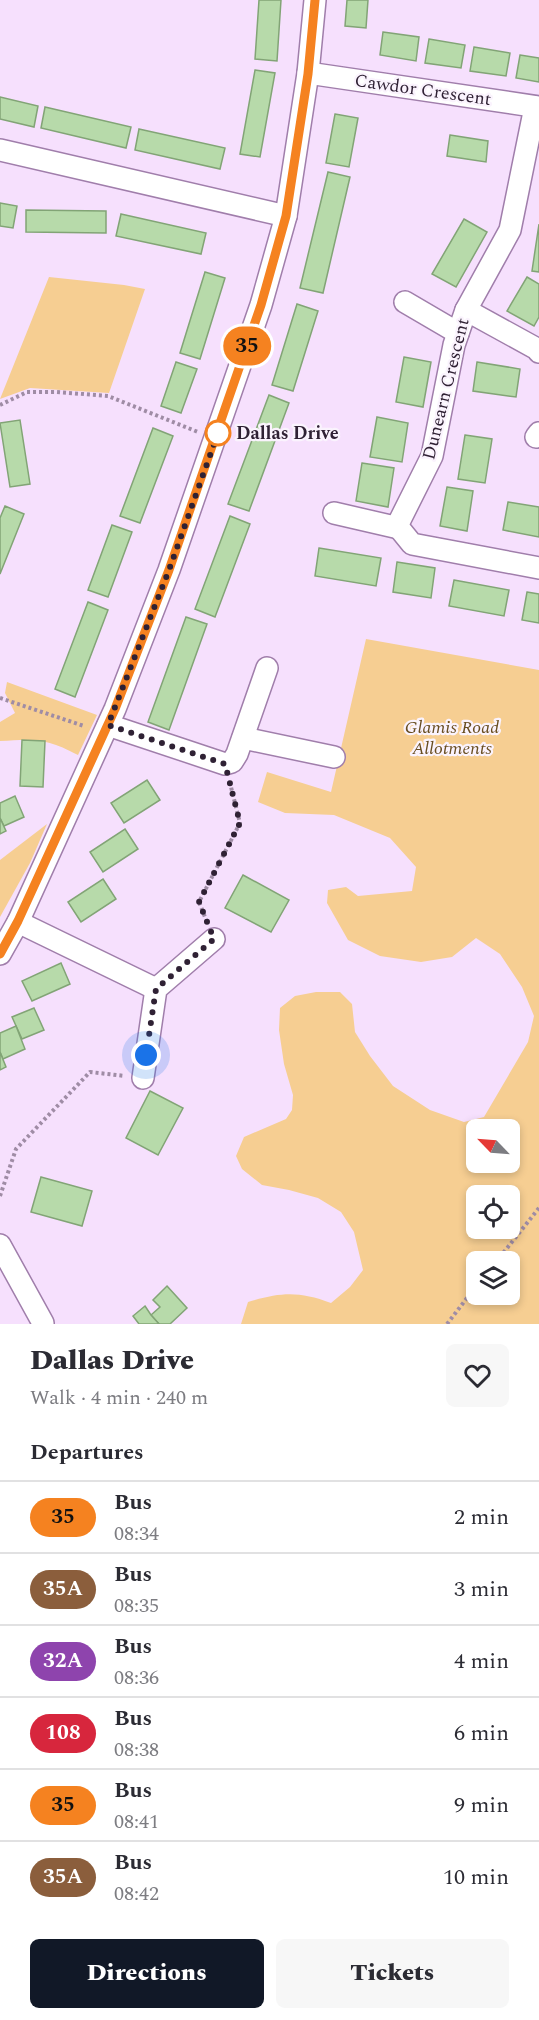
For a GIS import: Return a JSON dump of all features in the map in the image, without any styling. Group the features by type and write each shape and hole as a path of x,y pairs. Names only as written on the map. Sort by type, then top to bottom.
{"street":[{"path":"0,954 18,921 107,729 169,570 261,305 286,216 308,74 315,0"},
{"name":"Cawdor Crescent","path":"308,74 537,107"},
{"name":"Dunearn Crescent","path":"399,528 399,522 432,456 458,333 466,310 510,230 537,107"},
{"path":"0,150 286,216"},
{"path":"405,302 458,333"},
{"name":"Dunearn Crescent","path":"466,310 539,352"},
{"path":"334,513 399,528 412,544 539,568"},
{"path":"107,729 225,764 232,762 243,738 267,668"},
{"path":"243,738 334,757"},
{"path":"18,921 156,989"},
{"path":"143,1078 156,989 214,939"},
{"path":"0,1245 43,1323"}],"path":[{"path":"0,405 27,392 108,396 215,439"},
{"path":"0,698 107,729"},
{"path":"214,939 199,902 240,823 225,764"},
{"path":"0,1196 16,1149 90,1071 143,1078"},
{"path":"505,1251 539,1208"},
{"path":"447,1324 466,1299"}],"green space":[{"path":"49,277 145,289 109,393 30,388 0,399"},
{"name":"Glamis Road Allotments","path":"366,639 539,670 539,1324 241,1324 248,1302 290,1294 309,1296 331,1303 350,1287 363,1270 354,1232 341,1212 318,1198 262,1185 242,1169 236,1156 244,1137 286,1119 292,1110 293,1095 284,1064 279,1030 280,1008 295,996 316,992 340,992 352,1004 355,1032 393,1086 430,1110 466,1122 466,1173 520,1173 520,1119 476,1119 484,1117 528,1042 534,1016 522,987 500,954 476,938 452,957 421,962 380,956 348,940 327,903 328,890 346,887 358,896 412,891 416,867 390,838 334,815 285,813 258,802 267,772 331,792"},
{"path":"7,682 97,715 78,755 57,745 40,741 0,741 0,722 15,713 5,693"},
{"path":"47,824 30,863 0,917 0,860"}],"building":[{"path":"259,0 281,0 277,61 255,59"},
{"path":"347,0 368,0 366,28 345,26"},
{"path":"383,32 419,37 416,61 380,55"},
{"path":"429,39 465,45 461,68 425,63"},
{"path":"474,47 510,53 506,76 470,71"},
{"path":"520,55 539,58 539,82 516,78"},
{"path":"255,70 275,73 260,157 240,154"},
{"path":"0,97 38,106 34,127 0,119"},
{"path":"45,107 131,127 126,148 41,128"},
{"path":"335,114 358,118 349,167 326,163"},
{"path":"139,129 225,148 220,169 135,150"},
{"path":"450,135 488,141 486,162 447,156"},
{"path":"328,172 350,177 323,293 300,288"},
{"path":"0,203 17,206 13,228 0,226"},
{"path":"26,210 106,211 106,233 26,232"},
{"path":"121,214 206,233 201,254 116,236"},
{"path":"464,219 487,232 456,287 432,274"},
{"path":"539,224 539,272 532,271"},
{"path":"205,272 225,278 200,359 180,353"},
{"path":"527,277 539,284 539,317 534,326 507,311"},
{"path":"297,304 318,311 293,391 272,385"},
{"path":"404,357 431,362 423,407 396,402"},
{"path":"176,362 197,369 181,413 161,406"},
{"path":"477,362 520,369 516,397 473,391"},
{"path":"269,395 289,403 249,511 228,504"},
{"path":"377,417 408,423 402,462 370,457"},
{"path":"20,420 30,484 10,487 0,423"},
{"path":"153,428 173,436 140,523 120,516"},
{"path":"465,435 492,439 485,483 458,479"},
{"path":"362,463 394,468 388,507 356,501"},
{"path":"447,487 473,491 467,531 440,526"},
{"path":"508,502 539,507 539,537 503,530"},
{"path":"5,506 24,514 0,574 0,518"},
{"path":"230,516 250,524 215,617 195,609"},
{"path":"112,525 132,532 108,597 88,590"},
{"path":"319,548 381,558 376,586 315,576"},
{"path":"397,562 435,568 431,598 393,592"},
{"path":"454,580 509,590 504,616 449,606"},
{"path":"527,592 539,594 539,623 522,620"},
{"path":"88,602 108,610 75,697 55,689"},
{"path":"186,617 207,624 169,730 148,722"},
{"path":"22,740 45,741 43,787 20,786"},
{"path":"147,780 160,800 124,823 111,803"},
{"path":"15,796 24,817 4,826 0,818 0,803"},
{"path":"0,818 6,831 0,834"},
{"path":"125,829 138,849 103,872 90,852"},
{"path":"243,875 289,900 271,932 225,908"},
{"path":"103,879 116,899 81,922 68,902"},
{"path":"61,963 70,984 32,1001 22,981"},
{"path":"34,1008 44,1030 22,1039 12,1017"},
{"path":"16,1026 25,1049 3,1059 0,1052 0,1033"},
{"path":"0,1052 6,1067 0,1070"},
{"path":"150,1091 183,1108 158,1155 126,1138"},
{"path":"41,1177 92,1191 82,1226 31,1212"},
{"path":"167,1286 187,1308 170,1324 159,1324 151,1315 160,1307 153,1300"},
{"path":"145,1306 159,1324 139,1324 133,1316"}],"bus line":[{"name":"35","path":"0,954 18,921 115,709 169,570 261,305 286,216 308,74 315,0"}],"place":[{"name":"Dallas Drive","path":"218,433"}],"route":[{"path":"146,1055 156,989 214,939 199,902 240,823 225,764 108,725 169,570 218,433"}]}
